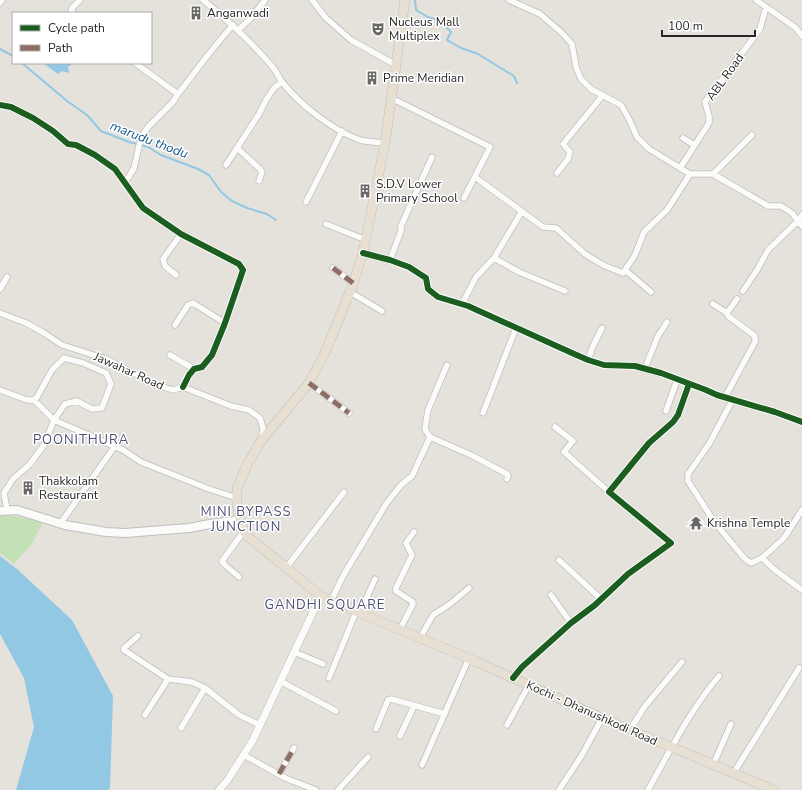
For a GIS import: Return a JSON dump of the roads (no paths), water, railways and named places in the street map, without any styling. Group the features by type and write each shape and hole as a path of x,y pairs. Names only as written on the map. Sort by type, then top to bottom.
{"highway":[{"name":"Kochi - Dhanushkodi Road","path":"406,0 385,143 363,253 352,288 324,355 309,383 261,441 247,465 239,483 237,498 240,520 244,531 247,536 322,597 469,658 602,718 771,790"}],"main road":[{"path":"3,511 17,510 60,524 106,532 125,533 189,528 240,520"}],"street":[{"path":"72,12 71,11 72,8 80,0"},
{"path":"203,0 233,25 273,66 282,82 300,102 342,131 361,140 385,143"},
{"path":"238,30 252,17 265,0"},
{"path":"312,0 326,18 351,40 396,65"},
{"path":"509,0 540,14 562,33 572,44 576,67 581,79 591,89 621,106 637,137 651,151 690,174 713,174 768,206 781,206 792,213 800,224"},
{"path":"520,4 524,0"},
{"path":"756,0 796,28 802,36"},
{"name":"ABL Road","path":"680,168 709,123 709,116 705,102 760,29 766,7"},
{"path":"124,183 134,168 142,137 148,127 173,102 214,46 233,25"},
{"path":"136,64 178,94"},
{"path":"226,164 259,114 274,88 282,82"},
{"path":"557,172 568,159 570,152 563,144 603,95"},
{"path":"391,98 490,147 464,198"},
{"path":"0,105 11,107 33,118 53,131 68,144 95,155 116,170 143,208 181,234 239,264 244,270 226,323 212,355 202,367 194,369 183,387"},
{"path":"306,202 342,131"},
{"path":"713,174 752,134"},
{"path":"683,138 694,145"},
{"path":"237,148 262,172 259,181"},
{"path":"390,260 404,220 432,157"},
{"path":"475,177 544,226 556,228 585,254 603,265 623,273 635,255 644,232 667,210 690,174"},
{"path":"462,304 476,277 494,258 522,211"},
{"path":"743,290 758,270 768,250 800,224 802,215"},
{"path":"326,224 366,240"},
{"path":"176,275 165,266 163,259 181,234"},
{"path":"363,253 409,267 426,278 428,289 438,297 462,304 498,319 588,360 604,365 635,366 644,368 661,373 725,398 775,412 802,422"},
{"path":"494,258 519,272 565,291"},
{"path":"333,268 352,288 382,311"},
{"path":"625,270 652,292"},
{"path":"0,289 7,277"},
{"path":"727,313 737,299"},
{"path":"175,325 188,305 193,303 226,323"},
{"path":"713,304 727,313 728,316 755,336 755,342 725,398"},
{"name":"Jawahar Road","path":"0,313 26,323 44,333 62,346 106,359 157,385 173,390 183,387 230,406 249,410 260,418 263,428 261,441"},
{"path":"644,368 658,336 667,322"},
{"path":"482,413 516,328"},
{"path":"588,360 602,328"},
{"path":"170,354 194,369"},
{"path":"3,511 4,493 13,479 30,464 44,445 54,420 65,404 77,401 92,409 102,408 111,384 106,373 83,363 64,358 52,370 34,400"},
{"path":"447,365 428,410 425,429 430,437 471,455 507,474 507,479"},
{"path":"666,411 678,380"},
{"path":"309,383 349,413"},
{"path":"609,492 649,443 673,422 678,415 689,384"},
{"path":"0,390 27,400 34,400 54,420 123,450 141,462 209,489 237,498"},
{"path":"733,399 709,444 688,474 688,481 715,523 745,559 751,563 762,558 784,538 802,510"},
{"path":"513,678 522,667 628,574 671,543 609,492 564,452 573,441 555,427"},
{"path":"331,601 343,576 386,504 401,485 412,476 430,437"},
{"path":"60,524 114,446"},
{"path":"286,568 344,492"},
{"path":"239,577 222,561 244,531"},
{"path":"400,630 413,602 396,591 396,588 412,555 406,543 414,532"},
{"path":"762,558 775,570 802,590"},
{"path":"559,560 601,599"},
{"path":"329,678 358,612 375,579"},
{"path":"420,638 433,615 450,604 469,588"},
{"path":"551,595 571,623"},
{"path":"219,790 227,781 253,740 313,612 322,597"},
{"path":"138,636 123,649 168,679 192,682 205,688 239,715 260,725"},
{"path":"294,652 322,664"},
{"path":"422,765 469,658"},
{"path":"630,730 646,706 682,662"},
{"path":"733,774 799,668"},
{"path":"648,790 703,695 719,676"},
{"path":"145,715 168,679"},
{"path":"280,681 336,711"},
{"path":"507,725 530,685"},
{"path":"181,728 205,688"},
{"path":"376,729 388,700 391,699 444,714"},
{"path":"400,736 414,706"},
{"path":"559,790 582,755 602,718"},
{"path":"713,765 731,724"},
{"path":"279,774 294,748"},
{"path":"244,755 279,774 316,790"},
{"path":"338,790 368,757"}],"water":[{"path":"44,64 72,64 68,67 69,73 62,71 58,74"},
{"path":"0,556 17,569 72,620 113,696 110,788 108,790 16,790 34,727 24,678 0,634"}],"waterway":[{"path":"415,0 416,10 428,17 440,21 451,32 447,40 461,48 478,54 514,76 517,83"},
{"name":"marudu thodu","path":"0,49 12,55"},
{"name":"marudu thodu","path":"23,64 67,101 87,115 101,131 129,142 148,147 161,155 198,169 209,175 221,192 232,201 247,208 267,214 276,220"}],"place":[{"name":"Anganwadi","path":"196,13"},
{"name":"Nucleus Mall Multiplex","path":"378,29"},
{"name":"Prime Meridian","path":"372,78"},
{"name":"S.D.V Lower Primary School","path":"365,191"},
{"name":"Thakkolam Restaurant","path":"28,488"},
{"name":"Krishna Temple","path":"696,523"}],"district":[{"name":"POONITHURA","path":"81,440"},
{"name":"MINI BYPASS JUNCTION","path":"246,520"},
{"name":"GANDHI SQUARE","path":"325,605"}]}
